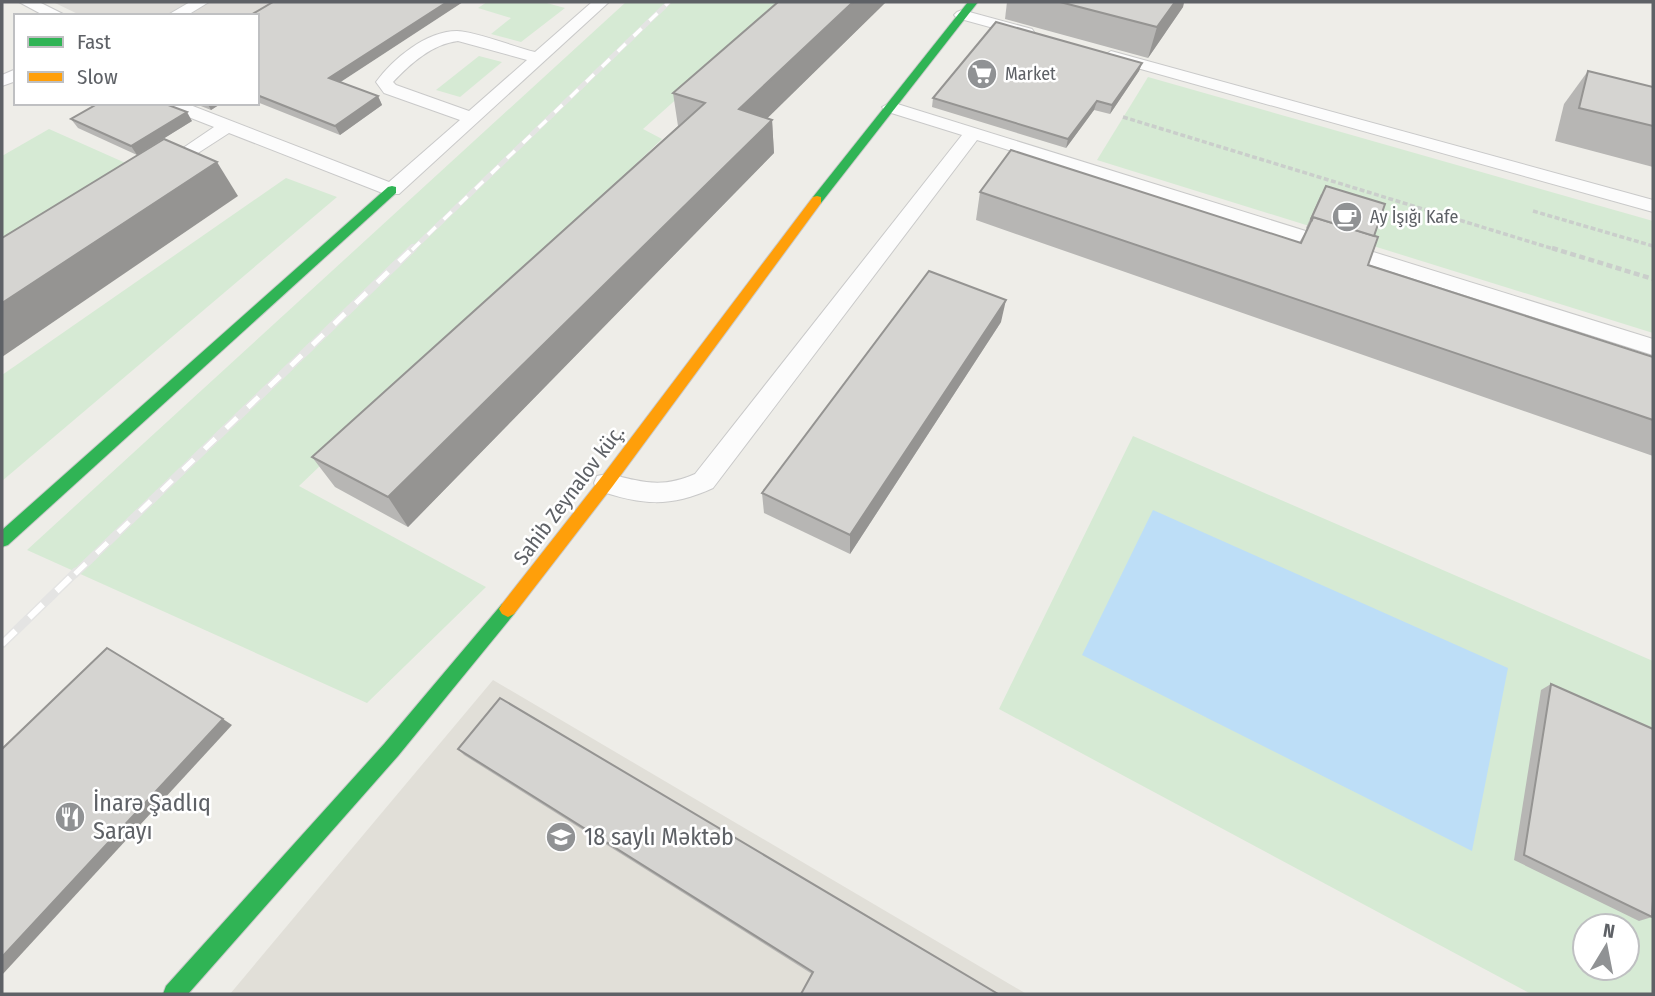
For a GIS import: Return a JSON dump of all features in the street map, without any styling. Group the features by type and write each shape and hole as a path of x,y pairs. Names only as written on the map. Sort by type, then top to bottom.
{"street":[{"name":"Sahib Zeynalov küç.","path":"174,994 400,740 489,633 606,483 818,199 967,8"},
{"path":"2,540 392,190"}],"lane":[{"path":"27,2 54,14"},
{"path":"178,14 201,2"},
{"path":"174,105 392,190 601,2"},
{"path":"967,8 1042,37"},
{"path":"472,118 390,89 384,82 390,74 435,41 447,36 458,36 538,58"},
{"path":"1095,52 1653,206"},
{"path":"891,107 1652,348"},
{"path":"149,177 228,126"},
{"path":"606,483 659,496 686,491 704,481 973,133"}],"path":[{"path":"1122,117 1653,278"}],"shaded area":[{"path":"53,2 380,2 259,16 78,14"},
{"name":"18 saylı Məktəb","path":"493,680 1025,993 1028,994 230,994"}],"green space":[{"path":"487,2 543,2 565,8 521,42 491,34 511,18 478,8"},
{"path":"626,2 785,2 643,129 662,139 299,486 486,587 367,703 27,550"},
{"path":"479,56 502,62 460,97 436,90"},
{"path":"1148,77 1653,221 1653,333 1097,160"},
{"path":"49,129 139,169 2,254 2,156"},
{"path":"286,178 337,197 2,481 2,375"},
{"path":"1133,436 1653,661 1653,994 1531,994 999,709"}],"water":[{"path":"1153,510 1508,668 1472,851 1082,655"}],"building":[{"path":"273,2 447,2 329,78 378,96 335,126 259,96 259,14 252,14"},
{"path":"778,2 853,2 739,109 772,120 388,497 312,457 705,103 673,93"},
{"path":"1060,2 1175,2 1157,27"},
{"path":"996,22 1142,63 1112,105 1097,101 1068,139 933,98"},
{"path":"1588,71 1653,87 1653,126 1579,108"},
{"path":"96,105 168,105 187,112 131,146 71,119"},
{"path":"164,139 217,162 2,303 2,238"},
{"path":"1011,150 1301,243 1313,217 1378,237 1368,265 1653,357 1653,420 980,192"},
{"path":"1326,186 1385,204 1374,236 1313,217 1311,219"},
{"path":"929,271 1006,300 850,535 762,493"},
{"path":"107,648 223,719 2,957 2,749"},
{"path":"1551,684 1653,729 1652,917 1524,855"},
{"path":"500,698 998,994 801,994 813,972 458,749"}],"railway":[{"path":"412,250 669,2"},
{"path":"75,574 413,248"},
{"path":"2,644 76,572"}],"traffic: fast":[{"path":"817,200 973,2"},
{"path":"2,540 392,190"},
{"path":"174,994 391,750 508,609"}],"traffic: slow":[{"path":"508,609 606,483 817,200"}],"place":[{"name":"Market","path":"982,74"},
{"name":"Ay İşığı Kafe","path":"1347,217"},
{"name":"İnarə Şadlıq Sarayı","path":"70,817"},
{"name":"18 saylı Məktəb","path":"561,837"}]}
